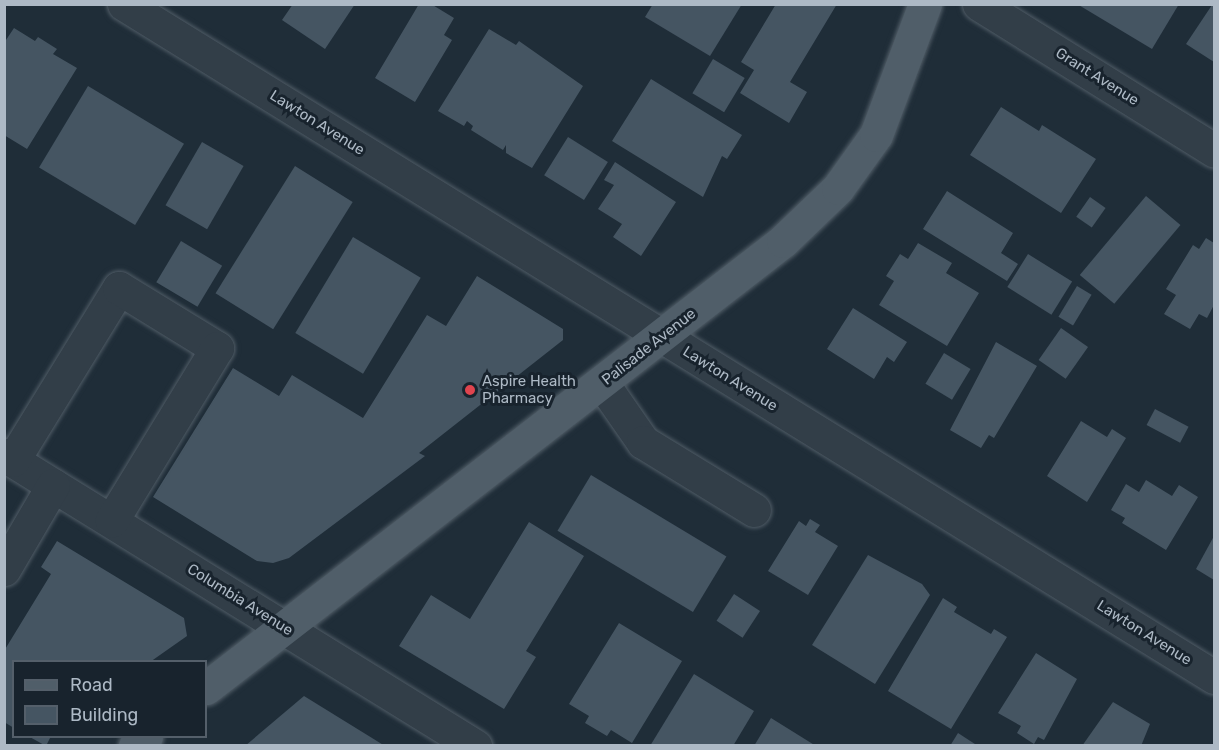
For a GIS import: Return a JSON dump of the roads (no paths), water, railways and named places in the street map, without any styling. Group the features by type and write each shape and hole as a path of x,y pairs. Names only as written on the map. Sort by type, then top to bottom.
{"main road":[{"name":"Palisade Avenue","path":"207,687 663,337 783,241 838,188 876,135 925,4"}],"street":[{"name":"Lawton Avenue","path":"124,4 1215,677"},
{"name":"Grant Avenue","path":"979,4 1215,150"},
{"path":"9,458 118,288 208,342 217,348 112,520"},
{"path":"602,383 643,442 754,510"},
{"name":"Columbia Avenue","path":"9,458 475,746"},
{"path":"4,569 53,485"}],"place":[{"name":"Aspire Health Pharmacy","path":"470,390"}]}
